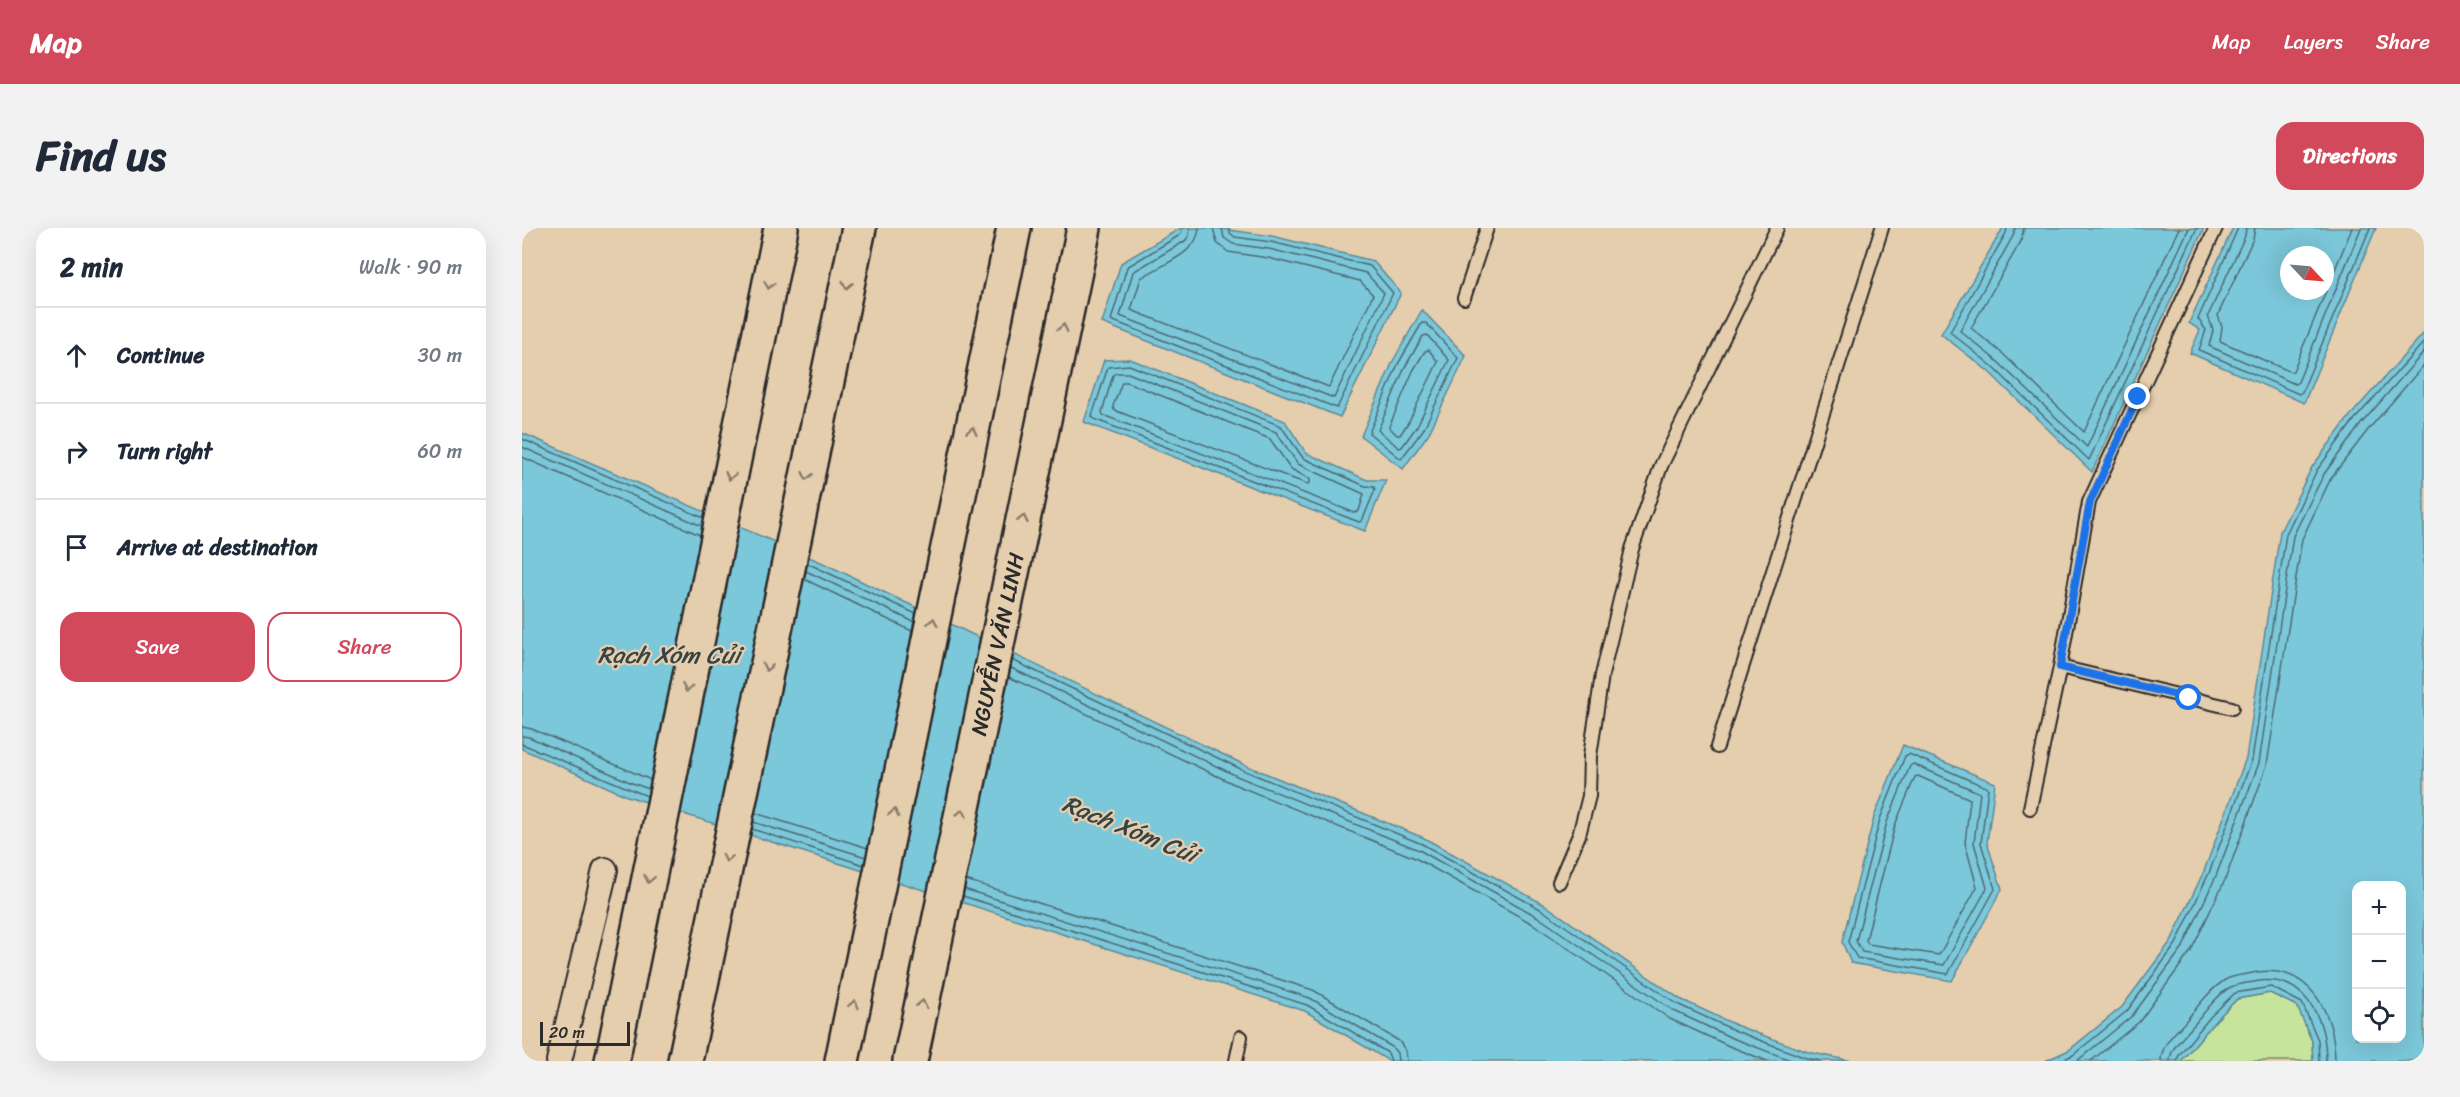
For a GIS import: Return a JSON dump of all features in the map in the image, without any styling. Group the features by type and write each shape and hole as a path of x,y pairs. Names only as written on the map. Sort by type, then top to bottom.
{"main road":[{"path":"612,1061 781,228"},
{"path":"685,1061 859,228"},
{"path":"842,1061 1014,228"},
{"name":"NGUYỄN VĂN LINH","path":"910,1061 1084,228"}],"street":[{"path":"560,1061 605,870"}],"lane":[{"path":"1464,298 1487,228"},
{"path":"1559,882 1579,835 1589,796 1590,756 1602,675 1632,549 1661,466 1777,228"},
{"path":"1716,747 1882,228"},
{"path":"2030,808 2060,667 2090,502 2216,228"},
{"path":"2060,667 2232,708"},
{"path":"1236,1061 1241,1037"}],"green space":[{"path":"2270,993 2297,1006 2312,1041 2313,1061 2181,1061 2237,999"}],"water":[{"path":"1181,228 1215,228 1272,236 1373,261 1401,293 1340,417 1102,323 1121,263"},
{"path":"2003,228 2204,228 2092,472 1988,371 1941,334"},
{"path":"2233,228 2376,228 2304,403 2190,353 2200,330 2189,323"},
{"path":"1422,310 1466,356 1429,433 1403,469 1361,436 1393,361"},
{"path":"2424,333 2424,1061 2313,1061 2312,1041 2297,1006 2270,993 2237,999 2181,1061 2045,1061 2069,1050 2122,1007 2171,941 2204,871 2246,758 2280,532 2312,467 2350,416"},
{"path":"1130,359 1285,421 1306,453 1367,480 1386,480 1365,531 1084,422 1104,360"},
{"name":"Rạch Xóm Củi","path":"522,433 823,563 1245,765 1424,838 1545,905 1680,999 1738,1026 1808,1052 1852,1061 1389,1061 1305,1011 627,796 522,749"},
{"path":"1903,745 1995,783 1987,843 2002,889 1952,981 1851,963 1842,942 1874,817"}],"route":[{"path":"2138,397 2090,502 2060,667 2189,698"}]}
